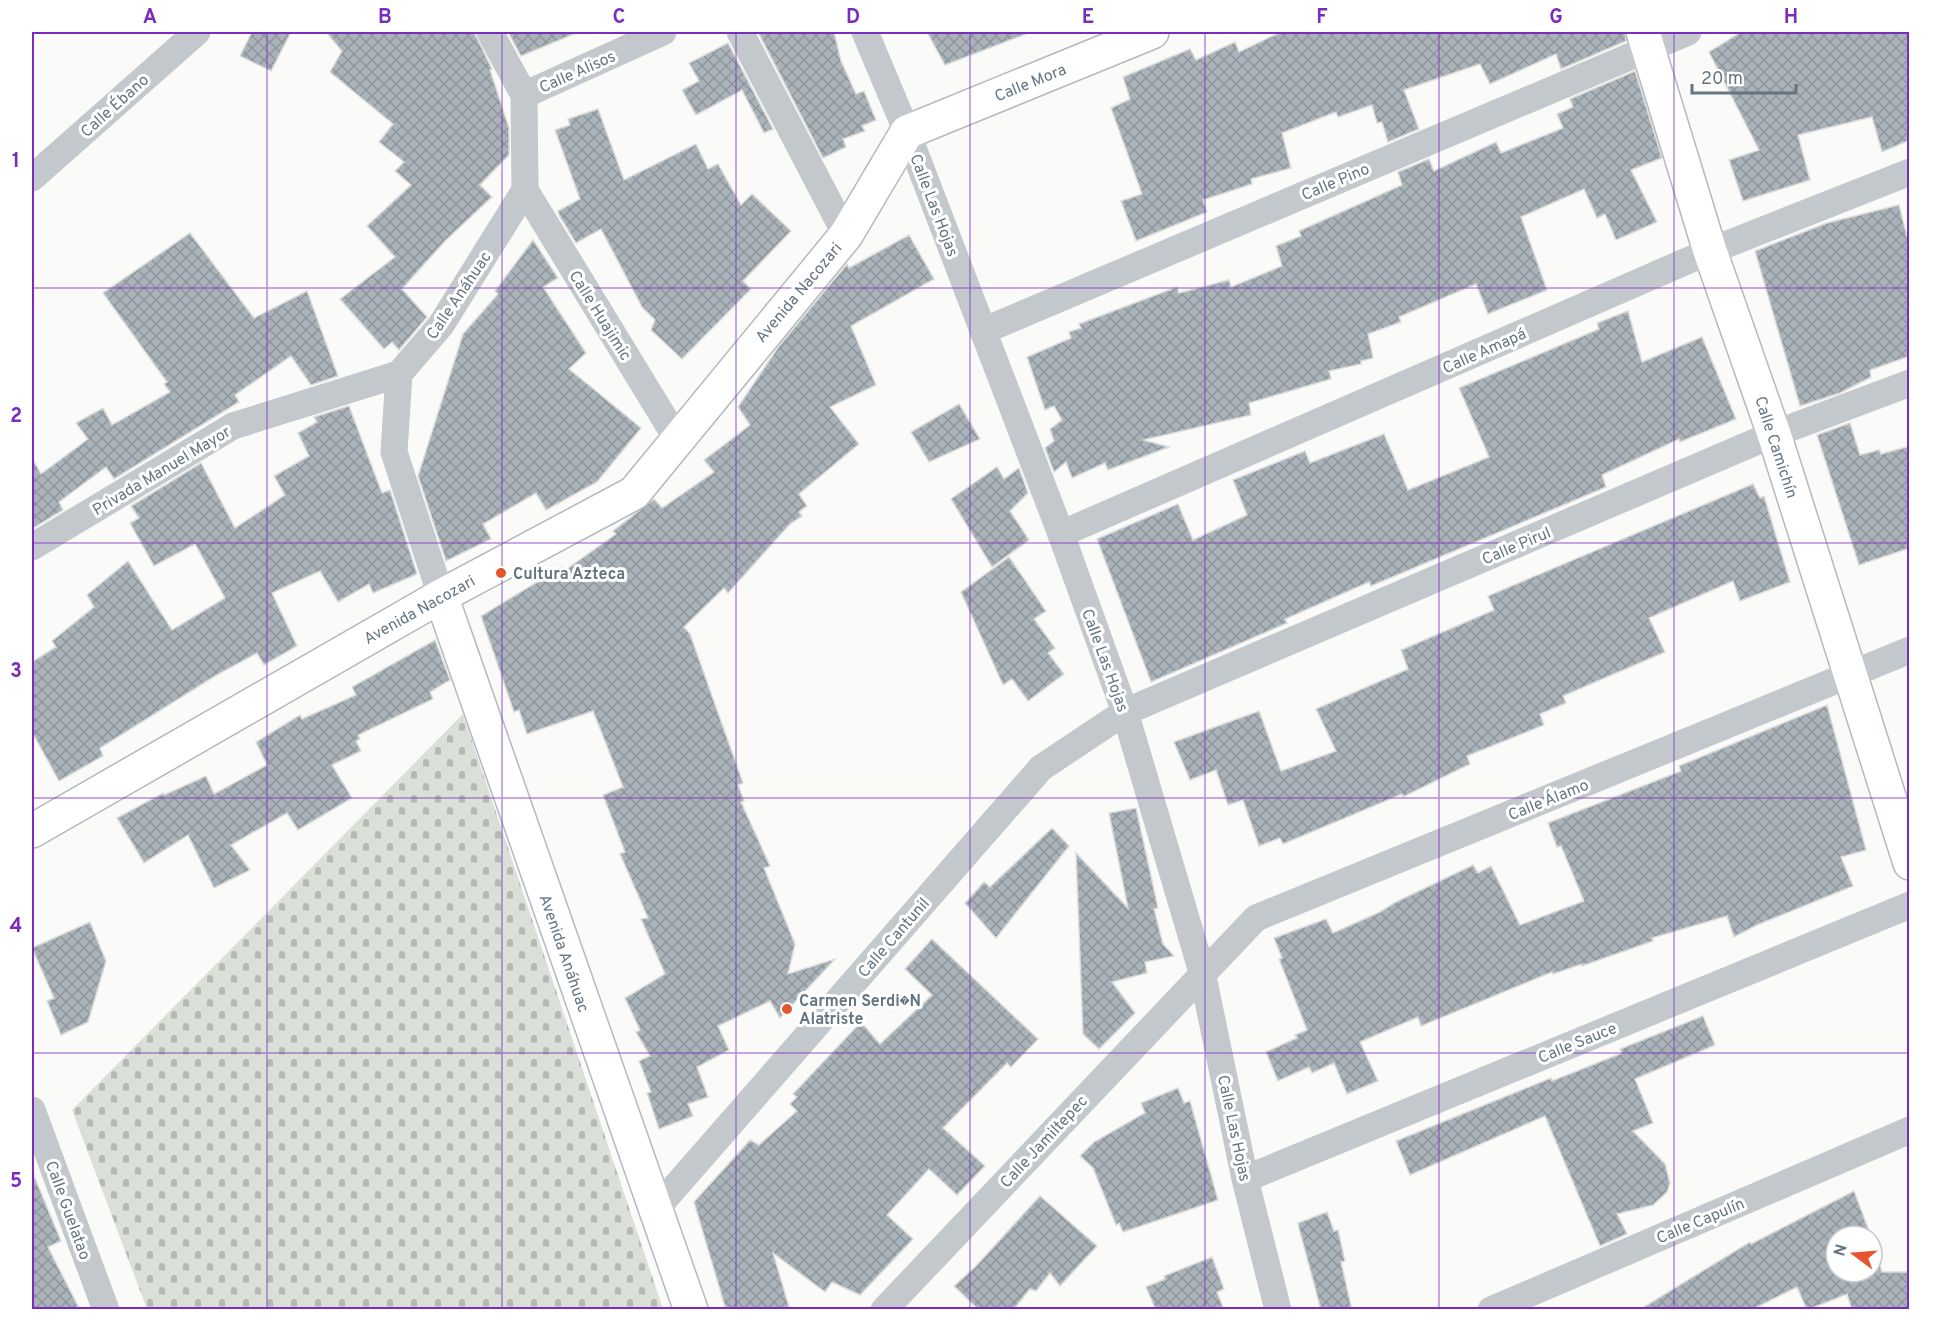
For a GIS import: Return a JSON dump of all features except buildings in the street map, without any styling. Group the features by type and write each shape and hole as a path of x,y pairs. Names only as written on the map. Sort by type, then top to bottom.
{"street":[{"name":"Calle Ébano","path":"32,178 197,32"},
{"path":"490,32 524,95 525,190"},
{"name":"Calle Alisos","path":"524,95 663,32"},
{"path":"740,32 846,235"},
{"name":"Calle Las Hojas","path":"865,32 908,132 1061,534 1125,712 1203,972 1245,1179 1278,1310"},
{"name":"Calle Mora","path":"908,132 1152,32"},
{"name":"Calle Pino","path":"983,331 1646,40 1688,32"},
{"name":"Calle Camichín","path":"1646,40 1710,251 1774,434 1910,863"},
{"name":"Avenida Nacozari","path":"32,831 441,596 634,493 846,235 908,132"},
{"name":"Calle Amapá","path":"1061,534 1710,251 1910,172"},
{"name":"Calle Anáhuac","path":"399,374 441,325 525,190"},
{"name":"Calle Huajimic","path":"525,190 677,439"},
{"path":"399,374 394,452 441,596"},
{"name":"Privada Manuel Mayor","path":"32,548 233,426 399,374"},
{"name":"Calle Pirul","path":"1125,712 1774,434 1910,383"},
{"name":"Avenida Anáhuac","path":"441,596 691,1310"},
{"name":"Calle Álamo","path":"1203,972 1256,918 1910,650"},
{"name":"Calle Cantunil","path":"655,1210 1041,768 1125,712"},
{"name":"Calle Sauce","path":"1245,1179 1910,905"},
{"name":"Calle Jamiltepec","path":"884,1310 1203,972"},
{"name":"Calle Guelatao","path":"32,1110 106,1310"},
{"name":"Calle Capulín","path":"1491,1310 1910,1130"}],"green space":[{"path":"463,714 663,1309 147,1309 72,1110"}],"place":[{"name":"Cultura Azteca","path":"501,573"},
{"name":"Carmen Serdi�N Alatriste","path":"787,1009"}]}
